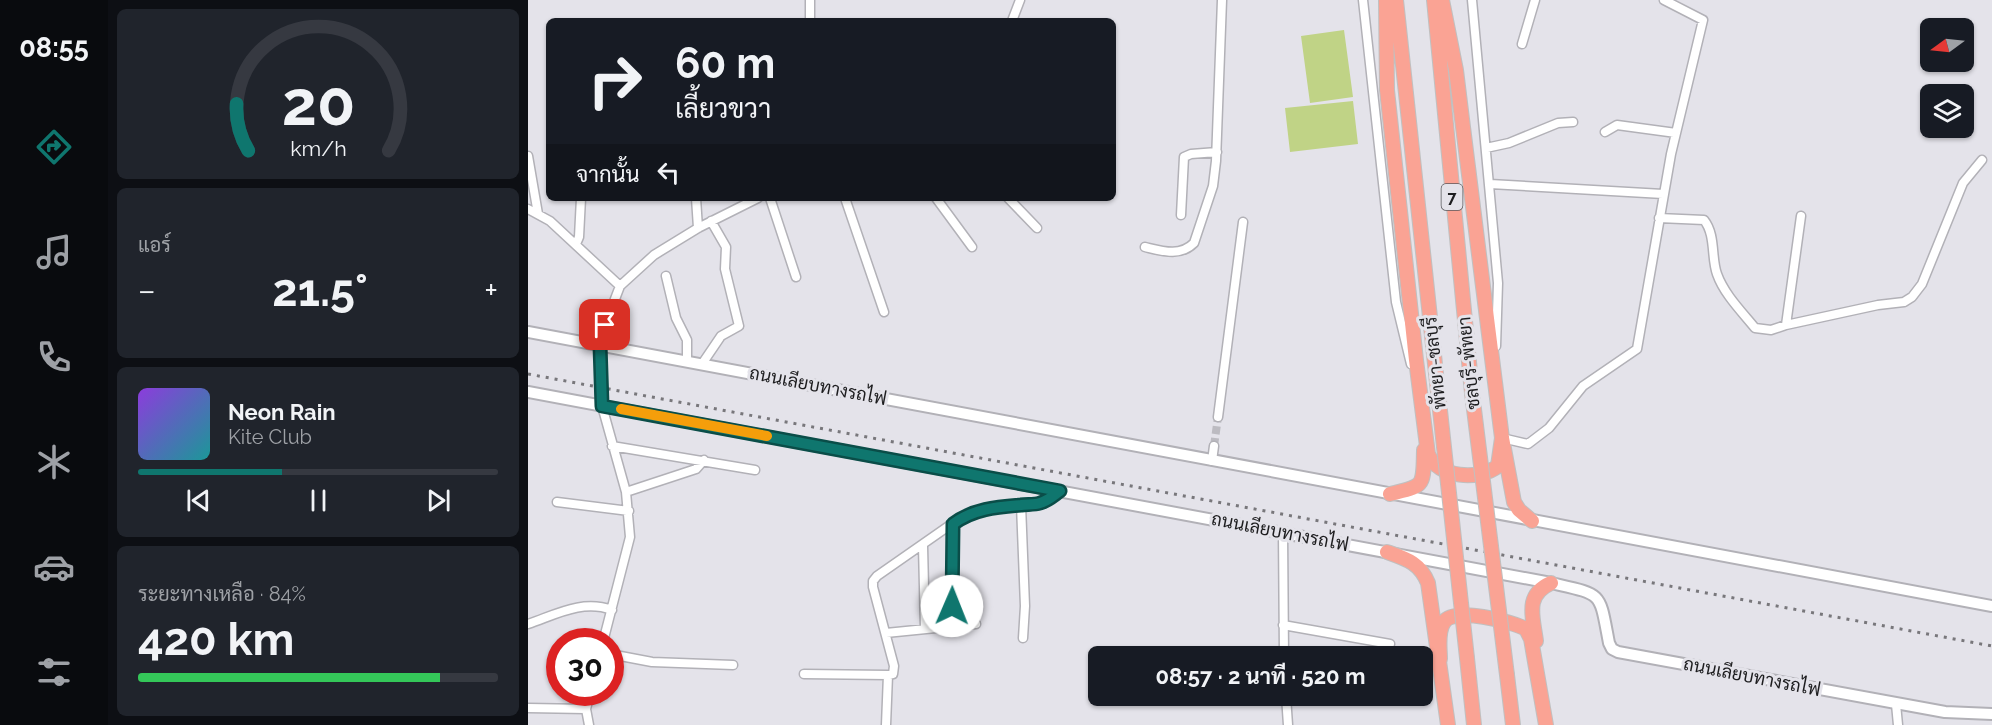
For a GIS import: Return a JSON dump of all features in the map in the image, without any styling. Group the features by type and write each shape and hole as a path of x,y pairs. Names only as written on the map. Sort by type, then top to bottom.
{"highway":[{"path":"1386,0 1387,90 1424,437 1422,480 1415,488 1390,494"},
{"name":"พัทยา-ชลบุรี","path":"1396,0 1474,725"},
{"name":"ชลบุรี-พัทยา","path":"1434,0 1472,393 1513,725"},
{"path":"1442,0 1456,70 1502,438 1514,502 1519,510 1532,521"},
{"path":"1424,437 1428,454 1436,466 1471,475 1485,474 1498,466 1502,438"},
{"path":"1387,552 1412,561 1427,579 1431,591 1448,725"},
{"path":"1546,725 1532,604 1535,595 1542,587 1551,583"},
{"path":"1440,659 1442,626 1449,617 1467,615 1510,622 1526,629 1531,639 1546,725"}],"street":[{"path":"810,0 810,18"},
{"path":"1013,18 1020,0"},
{"path":"1145,247 1177,252 1187,249 1194,243 1213,186 1217,152 1222,0"},
{"path":"1363,0 1396,302 1421,402"},
{"path":"1472,0 1498,282 1494,380"},
{"path":"1522,44 1535,0"},
{"path":"1502,438 1528,444 1549,428 1583,386 1636,349 1663,194 1703,20 1664,0"},
{"path":"1486,148 1509,143 1558,123 1573,122"},
{"path":"1605,132 1617,124 1676,133"},
{"path":"1181,215 1184,157 1191,154 1217,152"},
{"path":"528,156 538,214"},
{"path":"1659,218 1704,220 1709,229 1718,277 1755,328 1771,330 1878,305 1904,302 1912,297 1922,284 1963,183 1982,160"},
{"path":"1490,184 1663,194"},
{"path":"576,243 579,237 581,201"},
{"path":"696,201 698,228"},
{"path":"607,628 630,537 626,492 602,406 600,345 605,325 620,286 654,255 698,228 752,201"},
{"path":"771,201 796,277"},
{"path":"846,201 884,312"},
{"path":"938,201 972,247"},
{"path":"1011,201 1037,228"},
{"path":"528,208 550,221 576,243 620,286"},
{"path":"1786,325 1801,216"},
{"path":"702,364 721,336 739,326 725,269 726,247 711,221"},
{"path":"1218,417 1243,222"},
{"path":"666,276 676,318 687,340 687,361"},
{"name":"ถนนเลียบทางรถไฟ","path":"528,332 1992,606"},
{"name":"ถนนเลียบทางรถไฟ","path":"528,392 1584,590 1596,596 1601,604 1609,644 1618,652 1896,704 1967,720 1992,714"},
{"path":"612,446 755,470"},
{"path":"1212,461 1214,446"},
{"path":"626,492 696,469 704,460"},
{"path":"804,674 893,674 894,666 873,581 877,576 963,516 976,511 1038,504 1060,491"},
{"path":"557,502 629,511"},
{"path":"1021,505 1025,606 1023,638"},
{"path":"952,626 953,524"},
{"path":"1283,532 1284,646"},
{"path":"922,546 925,628"},
{"path":"528,624 570,608 603,606 612,610"},
{"path":"886,633 976,624"},
{"path":"1283,625 1390,644"},
{"path":"624,657 652,662 733,665"},
{"path":"886,725 888,675"},
{"path":"1896,704 1898,725"},
{"path":"587,706 589,725"},
{"path":"1287,706 1288,725"},
{"path":"528,708 586,709"}],"green space":[{"path":"1344,30 1353,97 1310,103 1301,36"},
{"path":"1353,101 1358,144 1290,152 1285,108"}],"tunnel":[{"path":"1214,446 1218,417"}],"railway":[{"path":"528,374 1992,646"}],"slow traffic":[{"path":"621,409 767,436"}],"route":[{"path":"605,325 600,345 602,406 1060,491 1038,504 976,511 963,516 953,524 952,606"}]}
